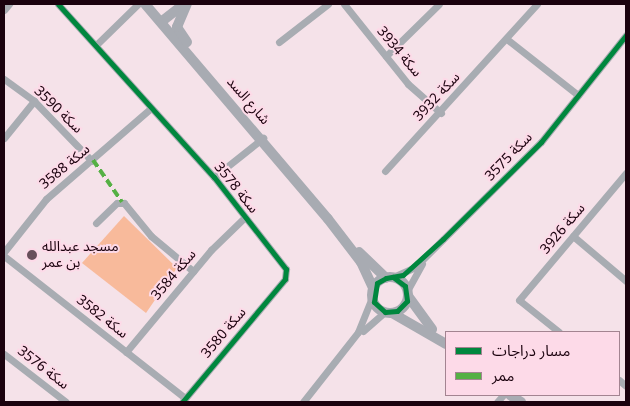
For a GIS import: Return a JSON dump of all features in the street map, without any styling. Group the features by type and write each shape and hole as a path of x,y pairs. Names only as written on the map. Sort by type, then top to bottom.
{"street":[{"path":"4,10 9,4"},
{"name":"سكة 3578","path":"58,4 96,45 150,109 214,177 284,265 285,279"},
{"path":"96,45 138,4"},
{"name":"شارع السد","path":"145,4 263,138 328,218 408,294"},
{"path":"161,22 186,4"},
{"path":"186,4 177,27 209,76"},
{"path":"279,42 328,4"},
{"name":"سكة 3934","path":"344,4 386,56 440,113"},
{"path":"386,56 439,4"},
{"name":"سكة 3932","path":"385,171 508,40 536,4"},
{"name":"سكة 3575","path":"389,277 429,253 540,142 626,35"},
{"path":"508,40 578,95"},
{"name":"سكة 3590","path":"4,79 34,101 92,161"},
{"path":"4,138 34,101"},
{"name":"سكة 3588","path":"4,254 46,199 150,109"},
{"name":"سكة 3578","path":"214,177 263,138"},
{"name":"سكة 3926","path":"558,331 519,300 626,173"},
{"path":"96,223 117,203 124,203 158,242 194,271"},
{"name":"سكة 3584","path":"126,352 194,271 244,217"},
{"name":"شارع السد","path":"328,218 373,293 389,312"},
{"path":"573,236 626,281"},
{"name":"سكة 3575","path":"408,294 429,253"},
{"name":"سكة 3582","path":"4,254 183,400"},
{"path":"303,402 352,342 367,318 373,293 389,277"},
{"name":"سكة 3580","path":"183,400 285,279"},
{"path":"352,342 389,312 401,309 408,294 445,342"},
{"path":"389,312 445,342"},
{"name":"سكة 3576","path":"4,354 66,402"}],"shaded area":[{"path":"124,216 177,268 146,313 82,263"}],"marked path":[{"path":"93,160 122,202"}],"cycle path":[{"path":"58,4 214,177 286,269 285,279 182,402"},
{"path":"393,277 405,286 407,301 397,311 385,312 374,302 377,283 386,278 403,275 443,239 541,142 626,35"}],"place":[{"name":"مسجد عبدالله بن عمر","path":"32,255"}]}
